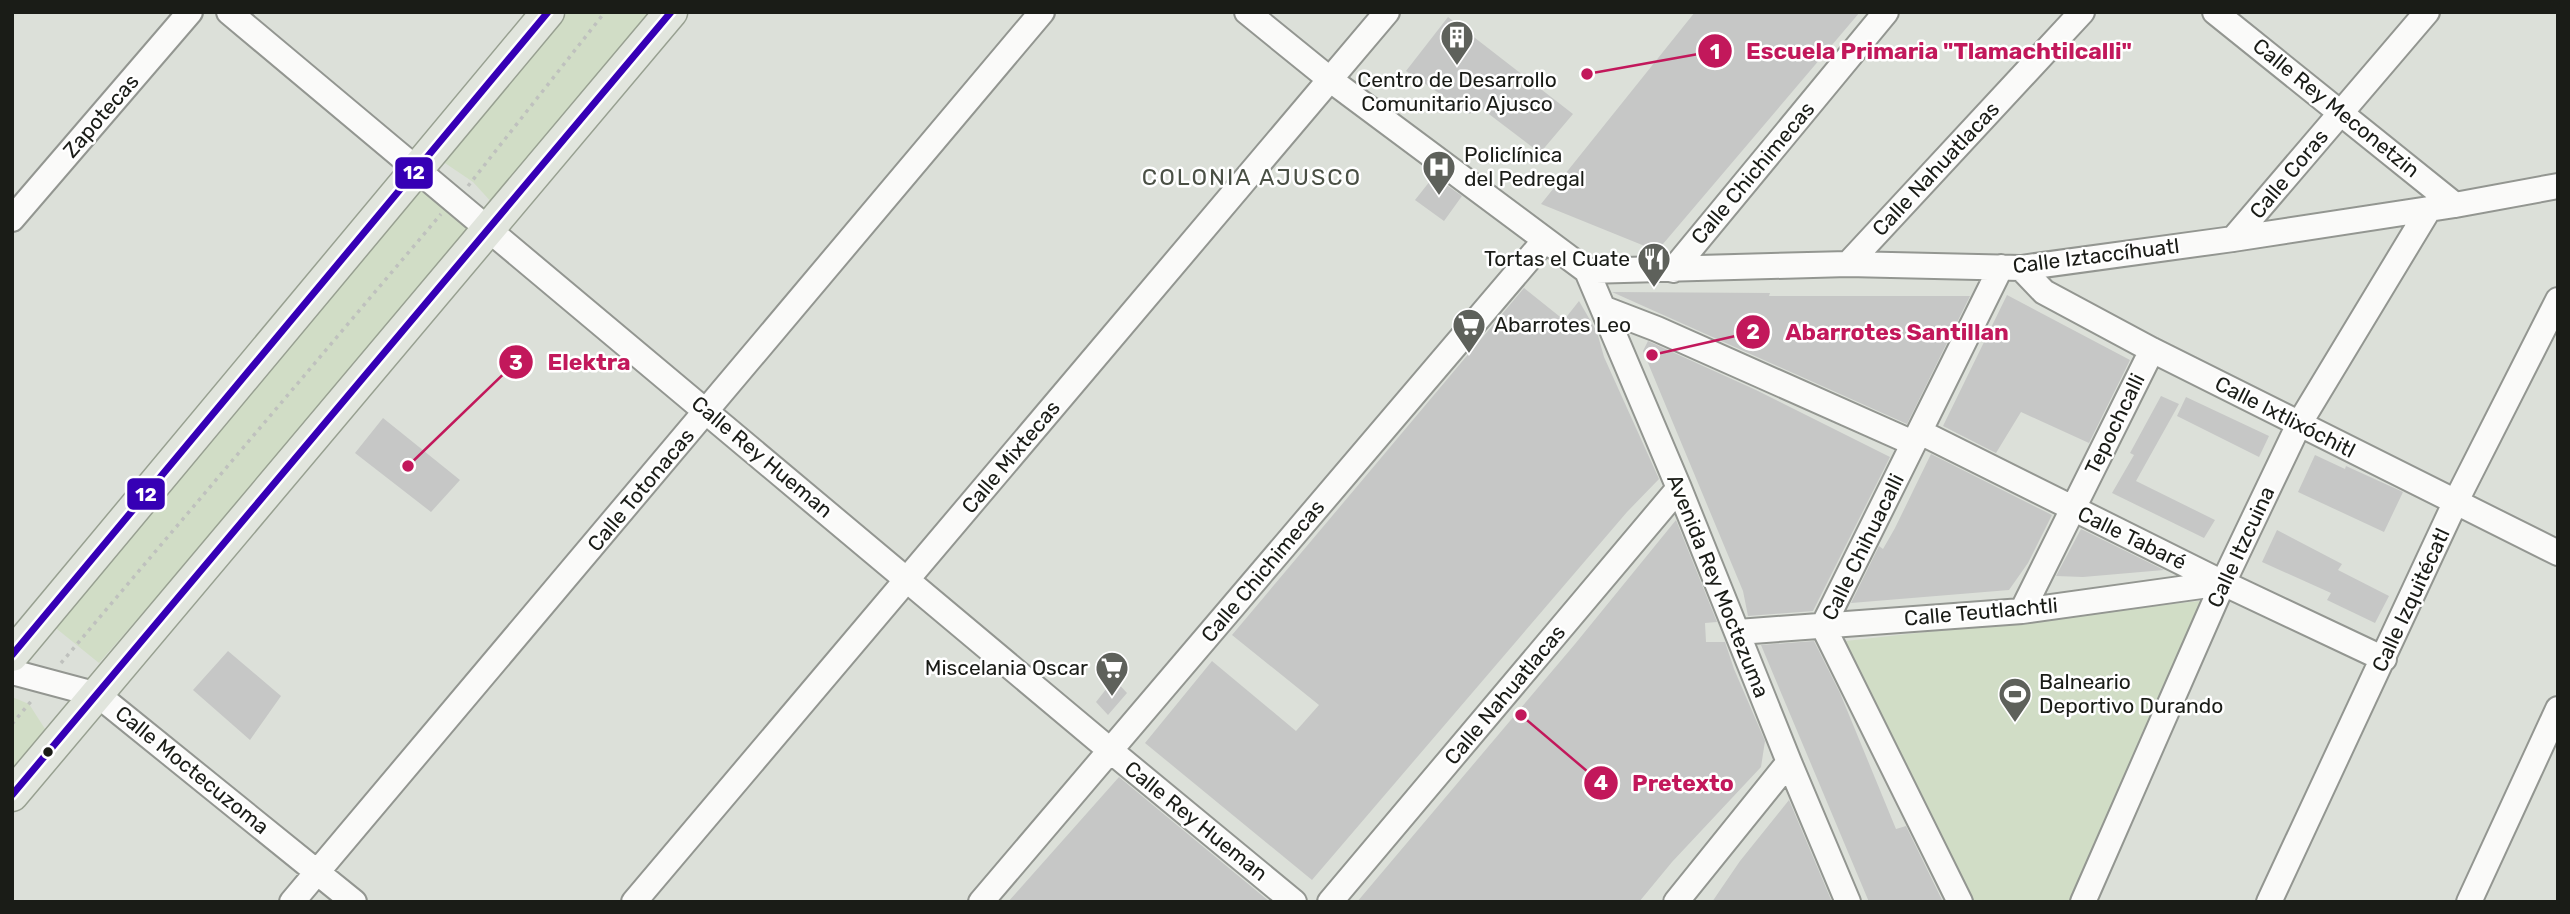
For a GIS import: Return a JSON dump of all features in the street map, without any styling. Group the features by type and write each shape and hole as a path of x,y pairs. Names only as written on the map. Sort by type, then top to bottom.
{"main road":[{"path":"12,656 548,12"},
{"path":"12,795 671,12"}],"street":[{"name":"Zapotecas","path":"12,219 190,12"},
{"name":"Calle Rey Hueman","path":"229,12 1294,902"},
{"name":"Calle Totonacas","path":"292,902 1042,12"},
{"path":"1247,12 1332,81 1587,271"},
{"name":"Calle Mixtecas","path":"634,902 1332,81 1387,12"},
{"name":"Calle Chichimecas","path":"1673,270 1886,12"},
{"name":"Calle Nahuatlacas","path":"1848,264 2082,12"},
{"name":"Calle Rey Meconetzin","path":"2216,12 2342,111 2455,205"},
{"name":"Calle Coras","path":"2233,239 2427,12"},
{"name":"Calle Iztaccíhuatl","path":"1587,271 1848,264 2011,268 2233,239 2455,205 2558,186"},
{"name":"Calle Itzcuina","path":"2083,902 2223,583 2299,424 2429,209"},
{"name":"Calle Chichimecas","path":"981,902 1545,240"},
{"name":"Calle Ixtlixóchitl","path":"2011,268 2044,292 2152,350 2558,553"},
{"name":"Calle Chihuacalli","path":"1960,902 1823,626 1916,438 2011,268"},
{"name":"Avenida Rey Moctezuma","path":"1587,271 1605,309 1738,632 1788,762 1848,902"},
{"name":"Calle Izquitécatl","path":"2269,902 2455,503 2558,300"},
{"name":"Calle Tabaré","path":"1605,309 1916,438 2073,509 2384,659"},
{"name":"Tepochcalli","path":"2022,611 2152,350"},
{"name":"Calle Nahuatlacas","path":"1330,902 1679,488"},
{"name":"Calle Teutlachtli","path":"1738,632 2022,611 2223,583"},
{"name":"Calle Moctecuzoma","path":"12,672 98,695 354,902"},
{"path":"2469,902 2558,709"},
{"path":"1676,902 1788,762"}],"path":[{"path":"12,724 76,643 454,199 470,185 606,12"}],"green space":[{"path":"568,12 651,12 494,205 473,182 442,161"},
{"path":"423,185 476,231 99,663 52,625"},
{"name":"Balneario Deportivo Durando","path":"2199,601 2204,604 2075,902 1962,902 1837,642"},
{"path":"12,697 29,704 47,732 12,773"}],"building":[{"path":"1695,12 1860,12 1657,251 1541,204"},
{"path":"1448,17 1573,114 1540,153 1477,105 1470,114 1406,71"},
{"name":"Policlínica del Pedregal","path":"1434,176 1462,196 1444,221 1415,200"},
{"path":"1524,288 1564,320 1579,301 1597,332 1604,357 1659,479 1627,512 1312,880 1145,743 1212,661 1296,731 1319,705 1232,635"},
{"path":"1612,292 1770,293 1769,296 1970,296 1907,424"},
{"path":"2007,295 2130,360 2089,443 2021,412 1996,453 1943,426"},
{"path":"1648,341 1756,390 1890,457 1813,611 1748,616 1743,591 1643,351"},
{"path":"2161,396 2179,404 2136,481 2215,520 2204,538 2112,493 2134,455 2130,453"},
{"path":"2186,397 2269,436 2259,457 2177,416"},
{"path":"383,418 460,480 431,512 355,453"},
{"path":"1931,454 2052,515 2028,563 2009,590 1851,603 1879,546 1883,549 1895,528"},
{"path":"2315,455 2403,492 2384,532 2298,492"},
{"path":"1676,520 1717,622 1705,623 1706,642 1725,642 1765,741 1761,767 1672,862 1639,902 1357,902 1575,644"},
{"path":"2081,529 2164,570 2083,577 2056,576"},
{"path":"2277,530 2342,564 2338,570 2389,596 2375,623 2327,600 2331,593 2262,562"},
{"path":"1814,641 1840,693 1896,829 1906,826 1943,902 1869,902 1761,645"},
{"path":"228,651 281,696 250,740 193,690"},
{"name":"Miscelania Oscar","path":"1114,679 1127,693 1108,715 1096,702"},
{"path":"1119,777 1270,902 1008,902"},
{"path":"1789,800 1832,902 1712,902 1740,861"}],"transit line":[{"name":"12","path":"12,655 548,12"},
{"name":"12","path":"12,795 671,12"}],"place":[{"name":"Centro de Desarrollo Comunitario Ajusco","path":"1457,67"},
{"name":"Escuela Primaria \"Tlamachtilcalli\"","path":"1587,74"},
{"name":"Policlínica del Pedregal","path":"1439,197"},
{"name":"Tortas el Cuate","path":"1654,289"},
{"name":"Abarrotes Leo","path":"1469,355"},
{"name":"Abarrotes Santillan","path":"1652,355"},
{"name":"Elektra","path":"408,466"},
{"name":"Miscelania Oscar","path":"1112,698"},
{"name":"Pretexto","path":"1521,715"},
{"name":"Balneario Deportivo Durando","path":"2015,724"}],"district":[{"name":"COLONIA AJUSCO","path":"1252,177"}]}
